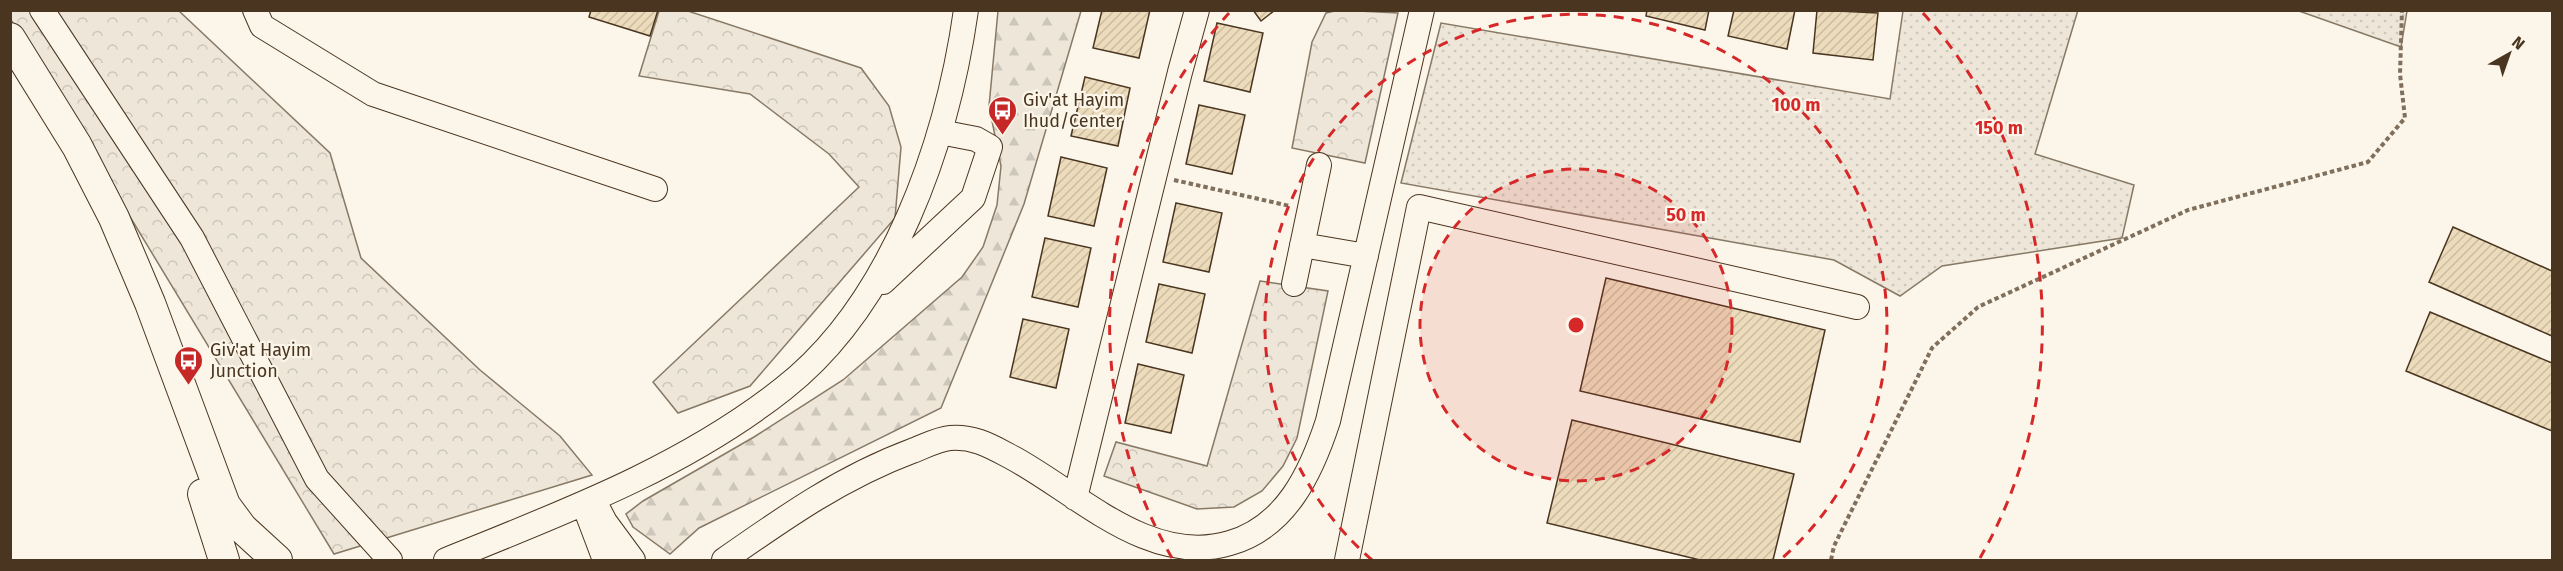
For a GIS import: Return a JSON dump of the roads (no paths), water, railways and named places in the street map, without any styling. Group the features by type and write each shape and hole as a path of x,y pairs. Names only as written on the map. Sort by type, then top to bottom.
{"main road":[{"path":"10,38 77,146 114,218 150,303 225,506 242,528 277,561"},
{"path":"10,46 70,161 101,227 219,539 224,561"}],"street":[{"path":"42,10 192,238 317,478 390,561"},
{"path":"255,10 262,26 373,94 655,189"},
{"path":"446,561 589,502 718,434 785,388 819,354 861,302 897,242 940,132 960,53 966,10"},
{"path":"1075,498 1197,10"},
{"path":"724,561 805,503 873,465 949,438 979,439 1035,470 1075,498 1146,536 1172,545 1197,549 1247,538 1269,524 1289,503 1318,454 1328,421 1422,10"},
{"path":"861,302 973,198 990,147 976,139 940,132"},
{"path":"1294,284 1319,165"},
{"path":"1347,561 1419,207 1857,307"},
{"path":"1302,245 1366,256"},
{"path":"589,502 605,561"},
{"path":"589,502 633,561"},
{"path":"747,561 759,536"}],"place":[{"name":"Giv'at Hayim Ihud/Center","path":"1002,136"},
{"name":"Giv'at Hayim Junction","path":"189,386"}]}
